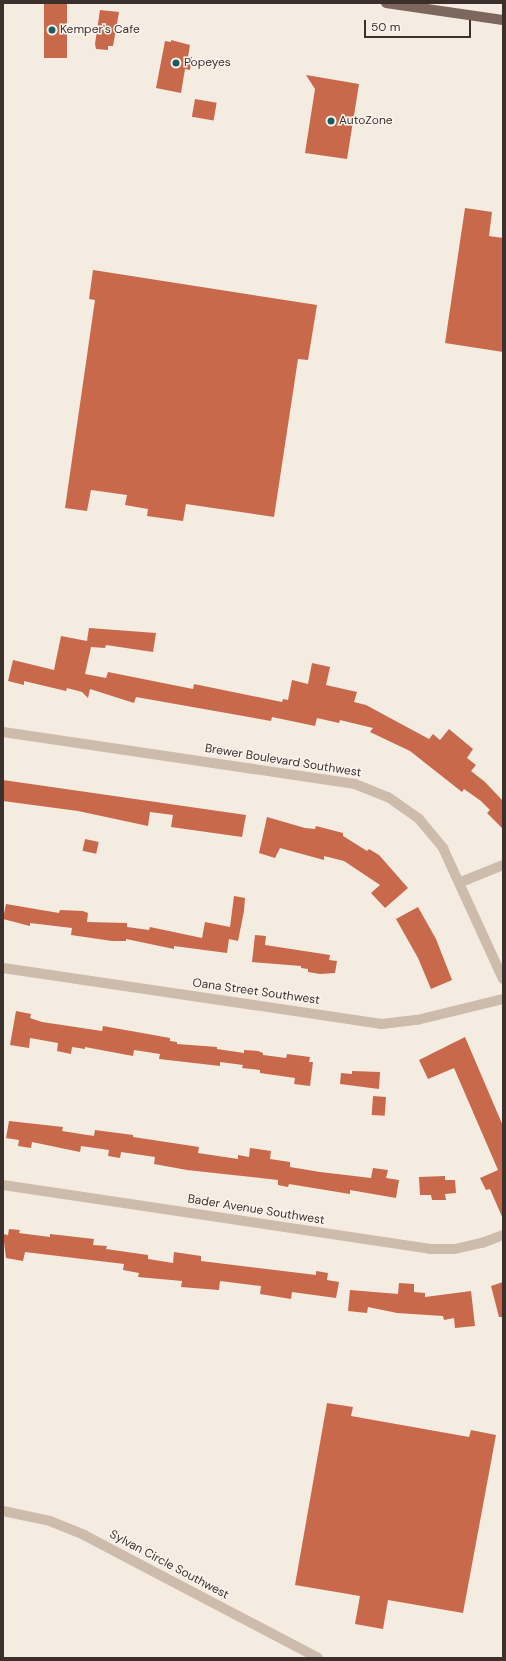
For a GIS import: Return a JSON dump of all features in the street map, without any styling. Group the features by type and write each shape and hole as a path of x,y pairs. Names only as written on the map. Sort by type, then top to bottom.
{"main road":[{"path":"386,3 503,20"}],"street":[{"name":"Brewer Boulevard Southwest","path":"3,732 355,784 388,797 419,819 443,848 461,882 503,979"},
{"path":"461,882 503,865"},
{"name":"Oana Street Southwest","path":"3,968 382,1024 417,1020 503,998"},
{"name":"Bader Avenue Southwest","path":"3,1185 430,1249 455,1249 482,1243 503,1235"},
{"name":"Sylvan Circle Southwest","path":"3,1511 50,1521 84,1535 318,1658"}],"building":[{"name":"Kemper's Cafe","path":"44,3 67,3 67,58 44,58"},
{"path":"100,10 119,12 113,46 108,46 108,50 96,49 95,44"},
{"name":"Popeyes","path":"171,40 190,45 188,57 192,57 190,70 185,69 181,93 156,88 165,41 171,42"},
{"name":"AutoZone","path":"306,75 359,84 347,159 305,153 315,89"},
{"path":"195,99 217,103 214,121 192,117"},
{"path":"465,208 492,212 489,236 503,238 503,352 445,343"},
{"path":"93,270 317,305 308,360 298,359 274,517 186,504 183,521 147,516 148,509 125,505 127,495 91,490 87,511 65,508 95,300 89,299"},
{"path":"89,628 156,633 153,652 106,645 105,648 91,647 85,674 106,678 108,672 193,689 194,684 282,702 283,699 288,700 292,680 308,684 312,663 330,667 326,685 357,692 354,702 366,705 429,739 433,734 440,740 449,729 473,749 467,758 476,765 471,771 485,782 503,801 503,829 487,813 490,810 481,801 464,789 462,792 410,751 370,732 373,728 340,720 339,723 317,718 315,726 272,717 271,721 136,697 134,703 90,689 88,698 82,692 67,688 66,691 24,681 24,685 8,681 13,660 54,670 61,636 87,641"},
{"path":"3,780 246,815 242,837 171,827 173,815 150,812 148,826 78,811 3,801"},
{"path":"267,817 305,828 315,829 316,826 343,833 343,836 367,851 369,849 379,855 408,888 385,908 371,893 380,885 344,861 324,856 324,860 280,848 275,858 259,853"},
{"path":"85,839 99,842 96,854 83,851"},
{"path":"234,896 245,898 244,911 238,941 229,939 227,953 174,946 174,949 126,939 126,941 112,941 71,935 72,928 30,923 30,926 3,919 6,904 59,913 60,910 83,911 88,913 87,922 127,923 127,927 149,930 150,927 202,938 205,922 230,927"},
{"path":"418,907 436,939 452,980 431,989 418,958 396,919"},
{"path":"255,935 266,936 265,945 330,955 329,960 337,961 335,973 320,974 308,972 308,969 301,968 301,966 252,962"},
{"path":"16,1011 31,1014 30,1018 42,1022 102,1031 103,1026 170,1038 170,1041 177,1042 177,1044 217,1047 217,1049 244,1053 244,1050 258,1051 263,1053 263,1055 286,1058 287,1054 310,1057 309,1062 313,1062 310,1086 294,1084 295,1078 260,1073 260,1070 242,1068 243,1065 220,1062 220,1066 159,1059 160,1054 134,1050 133,1056 85,1047 85,1049 72,1047 71,1054 57,1051 58,1043 30,1038 29,1048 10,1045"},
{"path":"465,1037 503,1126 503,1219 490,1189 486,1190 480,1178 498,1170 454,1068 428,1079 419,1060"},
{"path":"352,1071 380,1072 379,1089 340,1084 341,1073 352,1074"},
{"path":"373,1096 386,1097 385,1116 372,1115"},
{"path":"9,1121 63,1127 62,1131 94,1136 95,1130 133,1135 133,1137 199,1147 198,1153 238,1159 238,1155 249,1157 250,1148 271,1151 270,1159 290,1162 290,1167 320,1172 371,1178 373,1168 388,1170 386,1178 399,1180 396,1198 350,1190 350,1194 289,1184 288,1187 278,1185 278,1180 187,1170 154,1164 155,1157 121,1152 120,1158 108,1156 109,1150 81,1146 80,1152 32,1142 31,1148 18,1146 19,1140 6,1138"},
{"path":"445,1176 445,1180 455,1180 456,1193 445,1194 446,1200 432,1200 431,1195 420,1195 419,1177"},
{"path":"9,1229 20,1230 19,1233 50,1237 50,1234 94,1239 93,1245 107,1246 106,1249 148,1255 148,1259 173,1263 174,1252 201,1256 201,1261 316,1275 316,1271 328,1273 327,1280 339,1282 336,1298 292,1292 291,1299 260,1294 261,1286 220,1281 219,1290 181,1287 182,1281 138,1277 139,1273 123,1270 124,1264 25,1252 23,1261 6,1258 3,1234 8,1235"},
{"path":"503,1282 503,1317 499,1317 491,1286"},
{"path":"399,1283 414,1284 414,1292 425,1293 425,1297 471,1291 475,1326 455,1328 454,1318 444,1320 443,1316 397,1313 368,1307 367,1313 348,1311 350,1290 398,1294"},
{"path":"327,1403 353,1407 351,1416 469,1437 471,1430 496,1435 463,1613 388,1600 383,1629 355,1624 360,1596 295,1585"}],"place":[{"name":"Kemper's Cafe","path":"52,30"},
{"name":"Popeyes","path":"176,63"},
{"name":"AutoZone","path":"331,121"}]}
